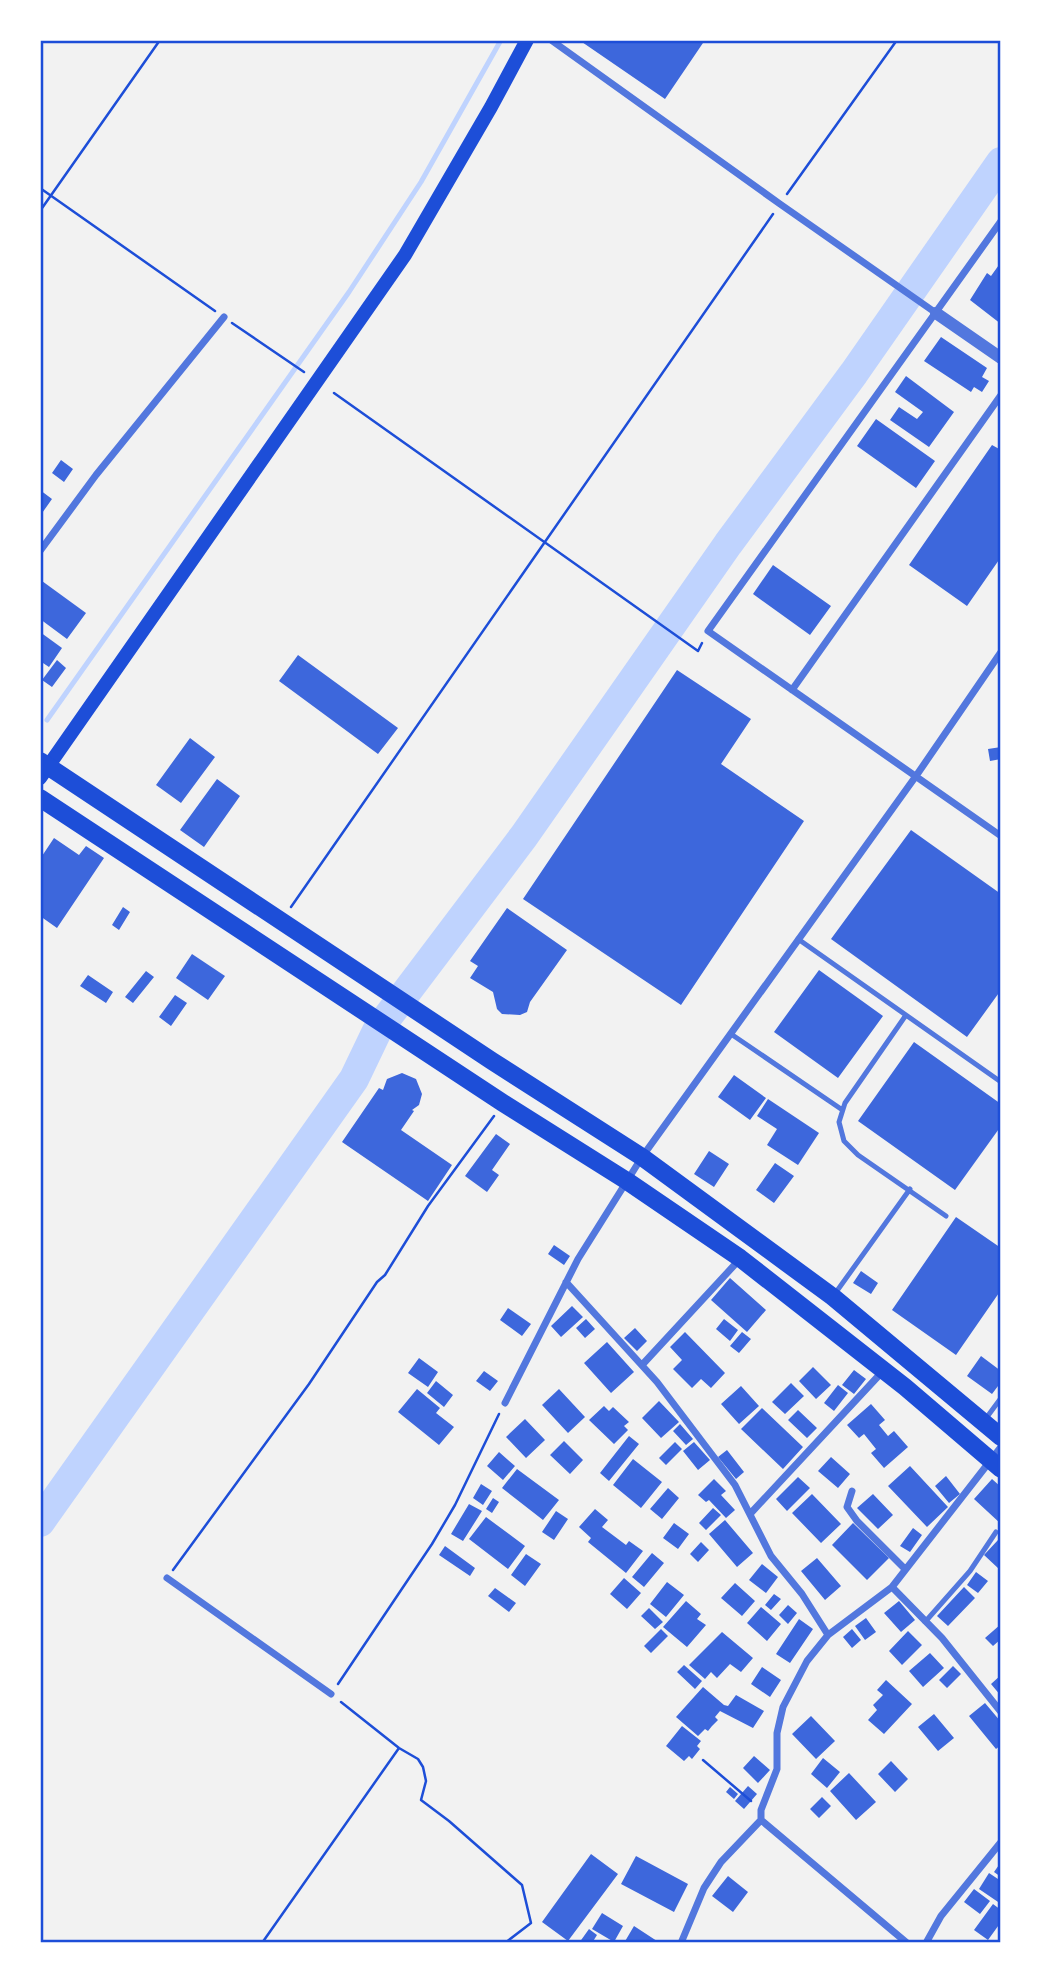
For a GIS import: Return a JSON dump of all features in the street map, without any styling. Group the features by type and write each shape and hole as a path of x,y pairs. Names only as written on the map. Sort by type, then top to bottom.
{"highway":[{"path":"43,768 642,1157 833,1297 1001,1437"},
{"path":"40,798 503,1103 627,1181 740,1258 997,1459"}],"main road":[{"path":"43,768 404,255 527,40"}],"street":[{"path":"551,40 1001,358"},
{"path":"1001,221 708,631 1001,836"},
{"path":"40,551 89,484 224,317"},
{"path":"792,690 1001,395"},
{"path":"505,1403 566,1282 642,1157 916,776 1001,652"},
{"path":"642,1365 740,1258"},
{"path":"566,1282 642,1365 735,1485 771,1556 802,1594 828,1635"},
{"path":"750,1514 883,1370"},
{"path":"681,1943 704,1888 721,1862 761,1820 761,1810 776,1769 778,1732 783,1707 807,1661 828,1635 892,1587 997,1459"},
{"path":"852,1491 847,1507 857,1521 905,1569"},
{"path":"167,1578 331,1694"},
{"path":"892,1587 942,1638 1001,1712"},
{"path":"761,1820 907,1943"},
{"path":"926,1943 940,1916 1001,1842"}],"lane":[{"path":"798,939 1001,1082"},
{"path":"906,1015 841,1109 839,1122 844,1140 858,1155 946,1216"},
{"path":"731,1034 841,1109"},
{"path":"833,1297 910,1189"},
{"path":"984,1421 1001,1398"},
{"path":"925,1622 970,1571 996,1532"}],"path":[{"path":"40,211 160,40"},
{"path":"281,921 897,40"},
{"path":"40,188 305,373"},
{"path":"334,393 698,651 708,631"},
{"path":"167,1578 309,1384 377,1282 385,1275 428,1206 503,1103"},
{"path":"505,1403 455,1505 432,1544 331,1694 418,1759 426,1781 421,1800 522,1885 531,1923 505,1943"},
{"path":"262,1943 400,1748"},
{"path":"703,1760 761,1810"}],"building":[{"path":"579,40 705,40 665,99"},
{"path":"1001,262 1001,324 970,300 987,273 991,276"},
{"path":"941,337 987,368 982,377 989,381 982,392 974,387 971,392 924,361"},
{"path":"906,376 954,412 929,447 890,420 899,407 917,419 923,412 895,392"},
{"path":"876,419 935,461 916,488 857,446"},
{"path":"992,445 1001,450 1001,557 967,606 909,565"},
{"path":"61,460 73,469 64,482 52,473"},
{"path":"40,490 52,499 40,516"},
{"path":"773,565 831,606 810,635 753,594"},
{"path":"42,581 86,613 67,639 40,619"},
{"path":"40,632 62,648 49,667 40,661"},
{"path":"298,655 398,728 378,754 279,681"},
{"path":"57,660 66,668 52,687 42,680"},
{"path":"677,670 751,719 721,764 804,821 681,1005 523,899"},
{"path":"190,738 215,757 181,803 156,785"},
{"path":"1001,747 1001,759 990,761 988,749"},
{"path":"217,779 240,796 204,847 180,830"},
{"path":"911,830 1001,894 1001,990 967,1037 831,939"},
{"path":"54,838 79,855 86,846 104,858 57,928 40,916 40,859"},
{"path":"123,907 130,912 119,930 112,925"},
{"path":"507,908 567,950 530,1002 527,1012 520,1015 502,1014 497,1009 493,992 470,978 478,966 470,961"},
{"path":"192,954 225,976 208,1000 176,978"},
{"path":"819,970 883,1016 838,1078 774,1032"},
{"path":"146,971 154,977 133,1003 125,997"},
{"path":"88,975 113,992 106,1003 80,986"},
{"path":"175,995 187,1003 171,1026 159,1017"},
{"path":"914,1042 1001,1104 1001,1126 955,1190 858,1121"},
{"path":"402,1073 416,1079 422,1094 419,1105 412,1110 414,1111 401,1130 452,1165 428,1201 342,1142 379,1088 383,1090 387,1079"},
{"path":"734,1075 766,1098 750,1120 718,1097"},
{"path":"768,1099 819,1133 798,1165 767,1145 777,1129 757,1116"},
{"path":"496,1134 510,1144 492,1170 499,1175 487,1192 465,1176"},
{"path":"709,1151 729,1164 714,1187 694,1174"},
{"path":"775,1163 794,1176 774,1203 756,1190"},
{"path":"956,1217 1001,1248 1001,1290 956,1355 892,1310"},
{"path":"554,1245 570,1256 564,1265 548,1254"},
{"path":"861,1271 878,1283 871,1294 853,1283"},
{"path":"730,1278 766,1310 747,1332 711,1300"},
{"path":"572,1306 583,1317 561,1337 551,1326"},
{"path":"508,1308 531,1324 522,1336 500,1320"},
{"path":"586,1319 595,1329 585,1338 576,1328"},
{"path":"724,1319 738,1330 730,1341 716,1329"},
{"path":"635,1328 647,1341 637,1351 624,1338"},
{"path":"685,1332 725,1373 711,1388 701,1379 692,1388 673,1369 682,1360 670,1347"},
{"path":"742,1332 751,1339 739,1353 730,1346"},
{"path":"607,1342 634,1372 611,1393 584,1363"},
{"path":"981,1356 1001,1371 1001,1382 992,1394 967,1376"},
{"path":"419,1358 438,1372 428,1387 408,1373"},
{"path":"813,1367 831,1385 816,1399 799,1381"},
{"path":"854,1370 866,1379 854,1394 842,1385"},
{"path":"484,1371 498,1381 490,1391 476,1381"},
{"path":"436,1381 453,1395 444,1407 427,1393"},
{"path":"791,1383 804,1396 785,1414 772,1402"},
{"path":"838,1385 848,1393 834,1411 824,1403"},
{"path":"741,1386 759,1406 739,1424 721,1404"},
{"path":"417,1389 440,1408 436,1413 454,1427 439,1445 398,1412"},
{"path":"559,1389 585,1417 568,1433 542,1405"},
{"path":"659,1401 679,1422 661,1438 642,1418"},
{"path":"871,1404 885,1420 879,1425 888,1436 894,1431 908,1447 884,1468 871,1453 876,1449 864,1434 859,1438 847,1425"},
{"path":"604,1406 609,1411 613,1407 629,1422 624,1426 628,1430 614,1444 589,1420"},
{"path":"762,1408 803,1447 783,1469 741,1429"},
{"path":"798,1410 817,1428 807,1438 788,1420"},
{"path":"525,1419 545,1440 526,1458 506,1437"},
{"path":"680,1424 693,1439 686,1445 673,1431"},
{"path":"629,1436 639,1444 609,1481 600,1473"},
{"path":"564,1441 583,1460 570,1474 550,1455"},
{"path":"675,1442 682,1449 666,1465 659,1458"},
{"path":"694,1442 710,1460 698,1470 683,1451"},
{"path":"727,1450 744,1472 736,1479 718,1457"},
{"path":"499,1452 515,1466 503,1480 487,1466"},
{"path":"831,1457 850,1474 838,1488 818,1471"},
{"path":"633,1459 662,1482 641,1508 613,1485"},
{"path":"910,1466 948,1507 927,1527 888,1486"},
{"path":"517,1469 559,1500 543,1520 502,1488"},
{"path":"946,1476 960,1494 949,1503 935,1486"},
{"path":"798,1477 810,1488 787,1511 776,1499"},
{"path":"714,1479 726,1491 721,1495 735,1510 726,1518 709,1500 706,1502 698,1495"},
{"path":"992,1479 1001,1487 1001,1524 974,1499"},
{"path":"481,1484 492,1491 483,1505 473,1498"},
{"path":"668,1488 679,1498 662,1519 650,1509"},
{"path":"812,1494 841,1524 821,1543 792,1513"},
{"path":"873,1494 893,1515 878,1529 857,1508"},
{"path":"493,1498 499,1502 492,1513 486,1509"},
{"path":"469,1504 482,1511 463,1541 451,1534"},
{"path":"713,1508 721,1515 706,1530 699,1523"},
{"path":"595,1509 608,1520 602,1527 626,1545 629,1541 643,1551 626,1573 588,1542 591,1538 579,1527"},
{"path":"556,1511 568,1519 554,1540 542,1532"},
{"path":"486,1517 525,1546 508,1569 469,1539"},
{"path":"725,1520 753,1553 737,1567 709,1534"},
{"path":"674,1523 689,1534 678,1549 663,1538"},
{"path":"853,1523 889,1558 867,1580 832,1545"},
{"path":"913,1528 922,1535 910,1552 900,1546"},
{"path":"998,1540 1001,1543 999,1569 984,1555"},
{"path":"701,1542 709,1550 698,1562 690,1554"},
{"path":"445,1546 475,1568 470,1576 439,1555"},
{"path":"652,1553 664,1563 644,1587 632,1577"},
{"path":"526,1554 541,1564 525,1586 511,1575"},
{"path":"817,1558 841,1586 825,1600 801,1571"},
{"path":"762,1564 778,1577 766,1593 749,1580"},
{"path":"976,1572 988,1581 978,1593 967,1585"},
{"path":"624,1578 641,1593 627,1609 610,1594"},
{"path":"667,1582 684,1595 666,1617 650,1604"},
{"path":"735,1583 755,1601 742,1616 721,1598"},
{"path":"964,1587 975,1598 948,1626 937,1616"},
{"path":"495,1588 516,1603 509,1612 488,1596"},
{"path":"774,1594 781,1599 771,1610 765,1605"},
{"path":"686,1601 701,1614 697,1619 706,1625 687,1647 663,1627"},
{"path":"899,1601 915,1620 901,1632 884,1613"},
{"path":"788,1605 797,1613 788,1624 779,1615"},
{"path":"761,1607 781,1624 767,1641 747,1623"},
{"path":"649,1608 663,1622 655,1629 641,1616"},
{"path":"866,1618 876,1632 865,1640 855,1626"},
{"path":"799,1619 813,1629 790,1663 776,1654"},
{"path":"1001,1624 1001,1639 993,1646 985,1638"},
{"path":"661,1629 668,1636 651,1653 644,1646"},
{"path":"852,1629 861,1640 852,1648 843,1637"},
{"path":"908,1631 922,1645 902,1665 889,1651"},
{"path":"722,1632 753,1658 741,1672 730,1664 717,1678 711,1672 705,1679 689,1665"},
{"path":"930,1653 944,1668 923,1687 909,1671"},
{"path":"684,1665 702,1681 695,1689 677,1672"},
{"path":"953,1666 961,1674 947,1688 939,1680"},
{"path":"762,1667 781,1680 770,1697 751,1684"},
{"path":"1001,1675 1001,1696 991,1684"},
{"path":"886,1680 912,1704 884,1734 868,1720 877,1710 873,1705 883,1695 877,1690"},
{"path":"703,1687 724,1705 728,1706 736,1695 764,1711 753,1728 720,1711 715,1717 718,1720 708,1731 705,1729 698,1736 676,1717"},
{"path":"985,1703 1001,1722 1001,1745 996,1749 969,1716"},
{"path":"934,1714 954,1738 938,1751 918,1727"},
{"path":"811,1716 835,1741 816,1759 792,1734"},
{"path":"682,1726 701,1741 697,1746 700,1749 692,1759 689,1756 684,1761 666,1746"},
{"path":"754,1756 770,1770 758,1783 743,1768"},
{"path":"823,1758 840,1772 827,1788 811,1774"},
{"path":"891,1761 908,1779 895,1792 878,1774"},
{"path":"849,1773 876,1802 856,1820 830,1791"},
{"path":"748,1786 757,1794 744,1809 735,1801"},
{"path":"730,1787 738,1794 734,1799 726,1792"},
{"path":"822,1797 831,1806 819,1818 810,1809"},
{"path":"591,1854 618,1874 568,1941 542,1922"},
{"path":"636,1856 688,1884 674,1912 621,1884"},
{"path":"1001,1862 1001,1877 994,1872"},
{"path":"989,1873 1001,1881 1001,1904 979,1889"},
{"path":"728,1876 748,1892 733,1912 712,1896"},
{"path":"974,1889 990,1901 980,1914 964,1902"},
{"path":"993,1904 1001,1910 1001,1922 988,1940 974,1930"},
{"path":"602,1913 623,1926 614,1942 592,1929"},
{"path":"634,1926 660,1943 624,1943"},
{"path":"589,1929 597,1935 592,1943 579,1943"}],"waterway":[{"path":"47,720 349,292 421,182 501,40"},
{"path":"40,1522 354,1079 377,1031 524,836 728,544 854,373 1001,162"}]}
